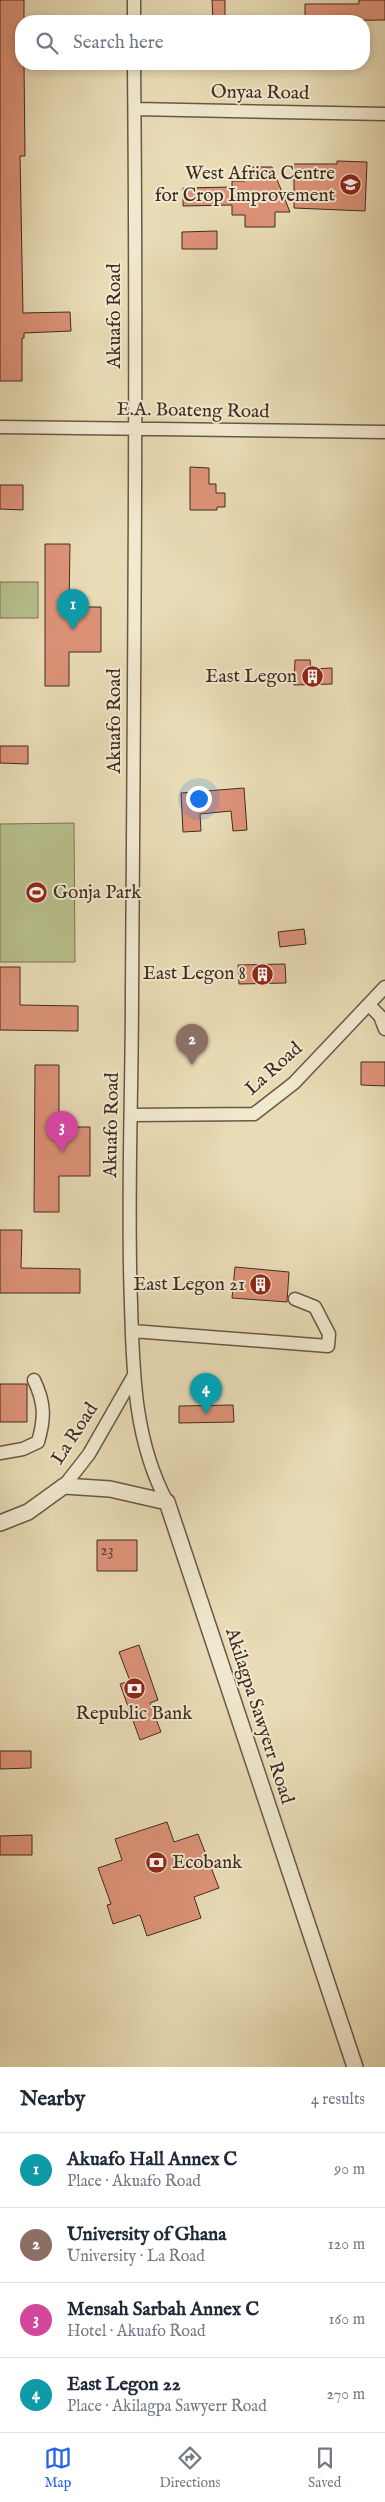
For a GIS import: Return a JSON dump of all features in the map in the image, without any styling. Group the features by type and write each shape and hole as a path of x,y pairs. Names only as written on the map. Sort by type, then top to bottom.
{"street":[{"path":"134,0 134,15"},
{"name":"Akuafo Road","path":"134,70 132,1114 128,1243 134,1377"},
{"name":"Onyaa Road","path":"135,109 385,114"},
{"name":"E.A. Boateng Road","path":"0,427 134,427 385,432"},
{"name":"La Road","path":"132,1114 240,1116 254,1114 294,1083 385,987"},
{"path":"368,1005 380,1016 385,1029"},
{"path":"132,1331 328,1346 329,1334 315,1306 294,1299"},
{"name":"La Road","path":"0,1523 28,1512 64,1486 89,1454 134,1377"},
{"name":"Akilagpa Sawyerr Road","path":"134,1377 144,1450 154,1478 166,1502 355,2067"},
{"path":"0,1454 23,1449 38,1442 43,1425 42,1397 34,1380"},
{"name":"La Road","path":"64,1486 110,1488 166,1502"}],"green space":[{"path":"0,582 38,582 38,618 0,618"},
{"name":"Gonja Park","path":"74,823 75,962 0,962 0,824"}],"building":[{"path":"0,0 24,0 24,15 15,15 15,70 24,70 25,156 20,156 23,313 70,312 71,331 24,333 24,338 22,338 22,381 0,381"},
{"path":"212,0 225,0 225,15 213,15"},
{"path":"359,0 385,0 385,20 370,20 370,15 305,15 305,4 359,4"},
{"path":"337,161 367,162 365,211 294,208 294,164 337,164"},
{"path":"245,167 272,167 290,212 275,212 275,227 245,227 245,215 232,215 232,205 183,206 183,188 232,187 232,181 245,181"},
{"path":"217,231 217,249 182,249 182,232"},
{"path":"190,467 209,468 209,484 216,484 216,493 225,493 225,507 217,507 217,510 190,510"},
{"path":"0,485 23,485 23,510 0,509"},
{"path":"45,544 70,544 69,607 101,607 101,652 69,652 69,686 45,686"},
{"name":"East Legon","path":"295,660 310,660 311,669 332,668 332,684 294,685"},
{"path":"0,746 28,746 28,764 0,763"},
{"path":"244,788 247,830 233,831 231,811 200,814 201,831 183,832 181,793"},
{"name":"East Legon 8","path":"304,929 306,944 280,947 278,932"},
{"name":"East Legon 8","path":"285,964 286,983 239,984 238,965"},
{"path":"0,967 20,967 20,1005 78,1006 78,1031 0,1030"},
{"path":"361,1062 385,1062 385,1086 361,1085"},
{"path":"35,1065 59,1065 59,1127 90,1127 90,1176 59,1176 59,1212 34,1212"},
{"path":"0,1230 22,1230 21,1268 80,1269 80,1293 0,1293"},
{"name":"East Legon 21","path":"235,1267 289,1272 287,1302 232,1298"},
{"path":"0,1384 27,1384 27,1422 0,1422"},
{"path":"233,1405 234,1422 179,1423 179,1406"},
{"path":"97,1540 137,1540 137,1571 97,1571"},
{"path":"139,1645 158,1700 150,1703 161,1732 140,1740 120,1684 130,1681 119,1652"},
{"path":"0,1751 31,1751 31,1768 0,1769"},
{"path":"167,1822 174,1842 198,1834 219,1888 194,1897 201,1918 147,1936 140,1915 113,1924 107,1905 111,1904 98,1868 122,1860 115,1839"},
{"path":"32,1835 32,1855 0,1855 0,1836"}],"place":[{"name":"West Africa Centre for Crop Improvement","path":"351,185"},
{"name":"Akuafo Hall Annex C","path":"73,630"},
{"name":"East Legon","path":"313,677"},
{"name":"Gonja Park","path":"37,893"},
{"name":"East Legon 8","path":"262,974"},
{"name":"University of Ghana","path":"192,1065"},
{"name":"Mensah Sarbah Annex C","path":"62,1152"},
{"name":"East Legon 21","path":"261,1285"},
{"name":"East Legon 22","path":"206,1414"},
{"name":"Republic Bank","path":"134,1688"},
{"name":"Ecobank","path":"156,1863"}]}
